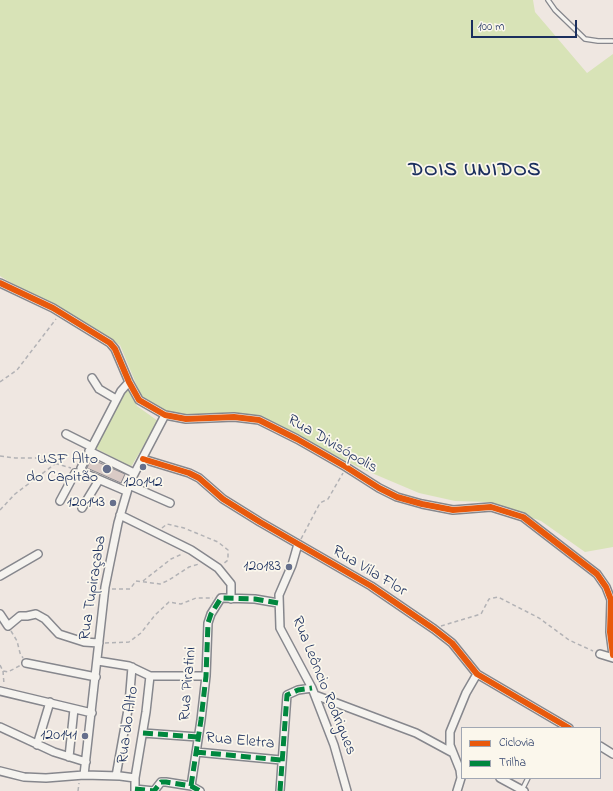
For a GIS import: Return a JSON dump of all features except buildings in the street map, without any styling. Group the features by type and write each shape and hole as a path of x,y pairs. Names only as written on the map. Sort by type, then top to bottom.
{"street":[{"name":"Rua Divisópolis","path":"0,283 26,294 61,312 110,343 115,348 129,382 139,400 166,415 186,419 234,417 259,420 346,467 379,488 398,497 422,504 453,510 491,507 523,517 597,574 606,587 611,600 610,632 613,657"},
{"path":"92,378 99,389 116,399"},
{"path":"60,501 75,473 81,470 120,391 129,382"},
{"name":"Rua Tupiraçaba","path":"84,775 98,661 104,589 120,515 134,473 166,415"},
{"path":"66,434 134,473"},
{"name":"Rua Vila Flor","path":"143,459 189,473 199,478 211,490 230,503 371,586 452,643 477,674 564,727"},
{"path":"81,470 99,480 128,488 170,503"},
{"path":"82,508 99,480"},
{"path":"120,515 191,550 218,568 231,584 231,599"},
{"name":"Rua Leôncio Rodrigues","path":"298,544 292,566 281,589 278,602 280,628 315,695 334,745 347,791"},
{"path":"0,576 38,554"},
{"path":"221,598 250,598 278,602"},
{"name":"Rua Piratini","path":"191,786 206,676 208,623 211,614 221,598"},
{"path":"0,614 8,626 20,616 36,614 45,619 64,636 84,642 99,643"},
{"path":"600,654 613,657"},
{"path":"98,661 120,663 150,676 206,676"},
{"path":"26,663 96,677"},
{"path":"116,776 129,704 132,668"},
{"path":"457,791 461,778 457,758 450,745 450,732 466,693 477,674"},
{"name":"Rua do Alto","path":"135,790 135,778 143,733 150,676"},
{"path":"280,791 281,760 287,695 298,690 312,688"},
{"path":"1,691 92,713"},
{"path":"315,695 416,733 457,758"},
{"path":"38,745 50,702"},
{"path":"69,757 74,709"},
{"path":"0,727 38,745 86,762"},
{"path":"143,733 198,737"},
{"path":"601,747 613,754"},
{"name":"Rua Eletra","path":"196,752 281,760"},
{"path":"0,771 24,777 46,778 84,775 135,778"},
{"path":"502,779 523,790"},
{"path":"135,790 154,791 161,782 191,786 200,791"}],"lane":[{"path":"548,0 555,10 584,38 598,42 612,42"},
{"path":"523,790 528,779"}],"path":[{"path":"0,382 17,370 61,312"},
{"path":"0,456 14,458 37,458 81,470"},
{"path":"0,510 15,494 56,464"},
{"path":"298,544 320,502 328,499 346,467"},
{"path":"157,533 167,524 184,528 218,542 228,550 228,560 218,568"},
{"path":"142,582 171,559 191,550"},
{"path":"104,589 130,589 136,581 160,584 189,567 211,563"},
{"path":"434,629 481,614 490,599 498,597 539,618 569,640 600,654"},
{"path":"99,643 129,642 141,633 169,602 181,604 196,598 221,598"},
{"path":"3,670 8,672 26,663 20,653 17,641 8,626"},
{"path":"0,664 5,681 1,691"}],"green space":[{"path":"0,0 533,0 535,12 587,73 613,54 613,547 585,552 541,521 488,502 455,501 419,493 360,468 255,415 206,420 175,420 144,403 120,345 57,311 0,276"},
{"path":"127,388 129,388 137,406 158,421 131,467 95,448 94,444"}],"marked path":[{"path":"191,786 201,720 206,676 208,623 211,614 221,598 255,599 278,603"},
{"path":"280,791 287,695 298,690 312,688"},
{"path":"143,733 198,737"},
{"path":"196,752 281,760"},
{"path":"135,789 154,791 161,782 166,782 191,786 200,791"}],"cycle path":[{"path":"0,283 53,308 110,343 115,349 129,382 139,400 165,415 186,419 234,417 259,420 297,439 379,488 397,497 453,510 491,507 523,517 597,574 606,587 611,600 610,632 613,655"},
{"path":"143,459 189,473 199,478 223,499 371,586 452,643 477,674 567,727"}],"place":[{"name":"120142","path":"143,467"},
{"name":"USF Alto do Capitão","path":"107,469"},
{"name":"120143","path":"113,503"},
{"name":"120183","path":"289,567"},
{"name":"120141","path":"85,736"}],"district":[{"name":"DOIS UNIDOS","path":"475,172"}]}
